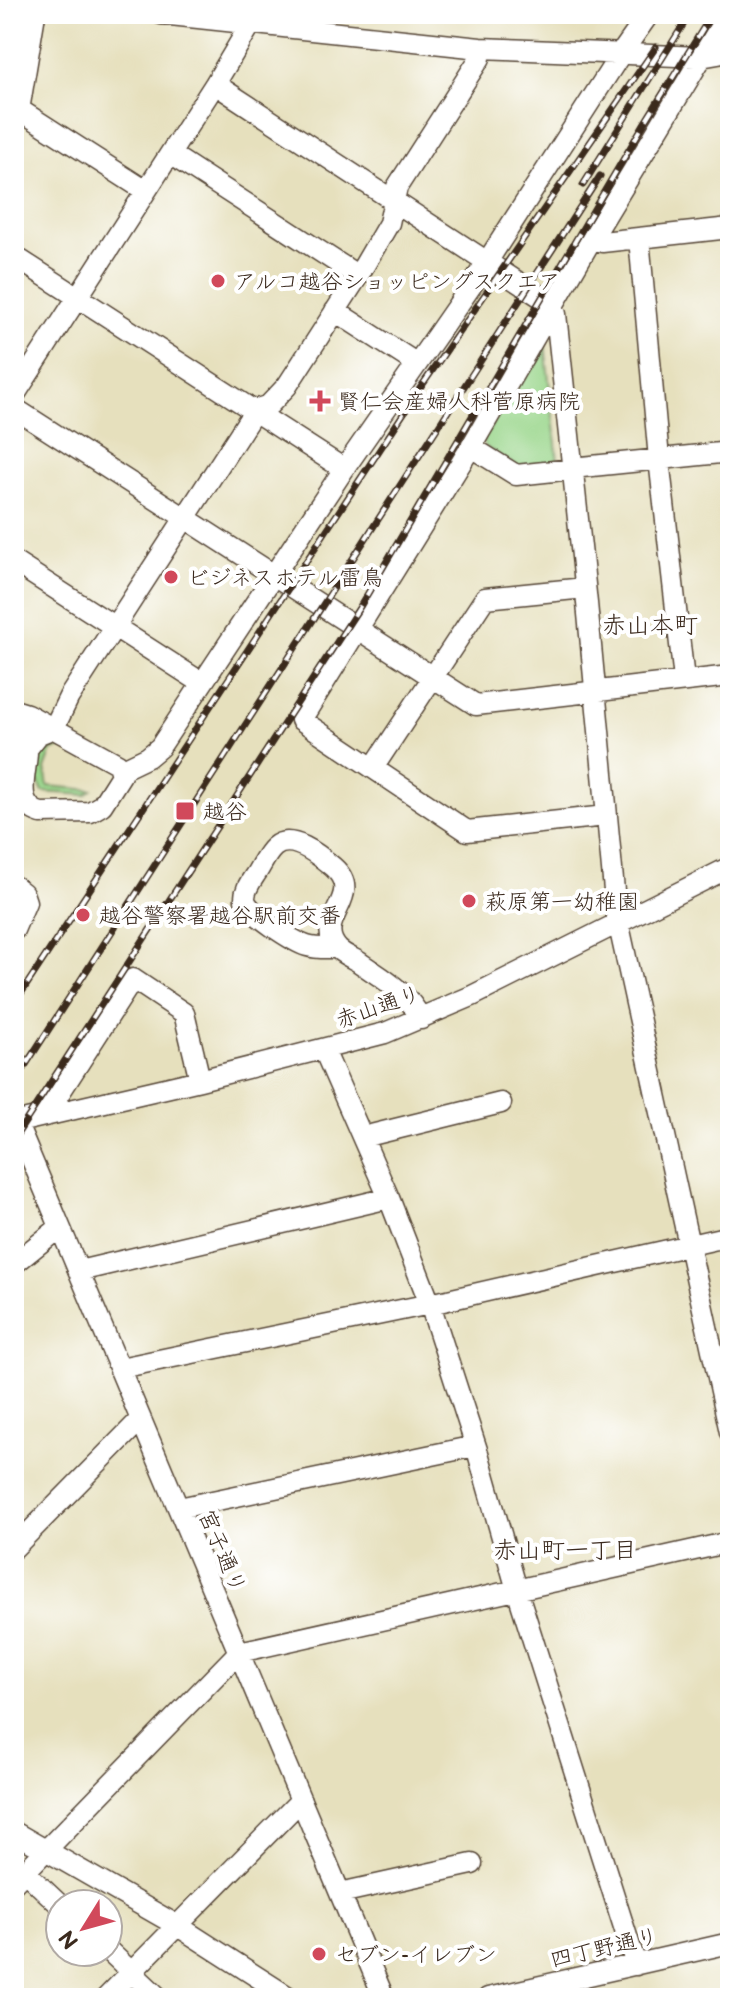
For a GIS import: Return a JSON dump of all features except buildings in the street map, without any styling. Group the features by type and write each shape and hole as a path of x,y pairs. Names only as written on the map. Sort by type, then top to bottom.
{"street":[{"path":"35,14 16,109 146,191"},
{"path":"161,14 256,18 480,48 701,57 730,48"},
{"path":"121,770 155,753 344,469 488,261 649,14"},
{"path":"606,816 467,831 301,720 471,447 594,235 728,14"},
{"path":"14,396 256,18"},
{"path":"27,749 39,734 54,728 69,697 255,410 269,405 287,386 389,223 397,187 480,58 480,48"},
{"path":"215,84 488,261 556,314 618,924 730,1432"},
{"path":"170,154 358,276"},
{"path":"594,235 602,242 730,228"},
{"path":"639,238 659,459 684,680"},
{"path":"14,256 344,469"},
{"path":"335,311 417,364"},
{"path":"14,408 476,705 730,676"},
{"path":"471,447 516,475 730,452"},
{"path":"14,562 202,683"},
{"path":"373,768 485,598 585,588"},
{"path":"15,710 111,759 121,770 121,775 97,810 41,813 27,804 23,795 27,749 15,710"},
{"path":"337,948 311,948 301,944 248,909 245,898 247,887 273,848 283,841 297,843 334,868 345,885 344,898 331,920 330,932 337,948 406,994 421,1019"},
{"name":"赤山通り","path":"15,1122 200,1080 385,1033 421,1019 730,867"},
{"path":"14,886 23,893 26,902 14,930"},
{"path":"46,1114 133,979 184,1013 200,1080"},
{"path":"324,1050 389,1198 430,1304 636,1965"},
{"path":"363,1137 501,1103"},
{"name":"宮子通り","path":"15,1122 20,1152 60,1227 79,1271 384,1998"},
{"path":"79,1271 389,1198"},
{"path":"14,1264 60,1227"},
{"path":"120,1368 430,1304 730,1236"},
{"path":"14,1548 140,1420"},
{"path":"179,1508 475,1446"},
{"path":"44,1894 20,1877 239,1652 730,1542"},
{"path":"106,1998 301,1800"},
{"path":"14,1832 178,1926 290,1998"},
{"path":"340,1893 472,1864"},
{"name":"四丁野通り","path":"488,1998 730,1943"},
{"path":"124,1965 159,1998"}],"green space":[{"path":"541,342 545,344 558,462 518,467 485,447 483,439"},
{"path":"55,741 64,747 52,750 45,769 48,786 92,790 86,795 43,792 38,782 41,750"}],"railway":[{"path":"583,185 690,14"},
{"path":"14,1139 361,605 712,14"},
{"path":"14,1004 421,387 656,47"},
{"path":"14,1083 600,176"}],"place":[{"name":"アルコ越谷ショッピングスクエア","path":"218,281"},
{"name":"賢仁会産婦人科菅原病院","path":"320,401"},
{"name":"ビジネスホテル雷鳥","path":"171,577"},
{"name":"越谷","path":"185,811"},
{"name":"萩原第一幼稚園","path":"469,901"},
{"name":"越谷警察署越谷駅前交番","path":"83,915"},
{"name":"セブン-イレブン","path":"319,1954"}],"district":[{"name":"赤山本町","path":"650,625"},
{"name":"赤山町一丁目","path":"565,1550"}]}
